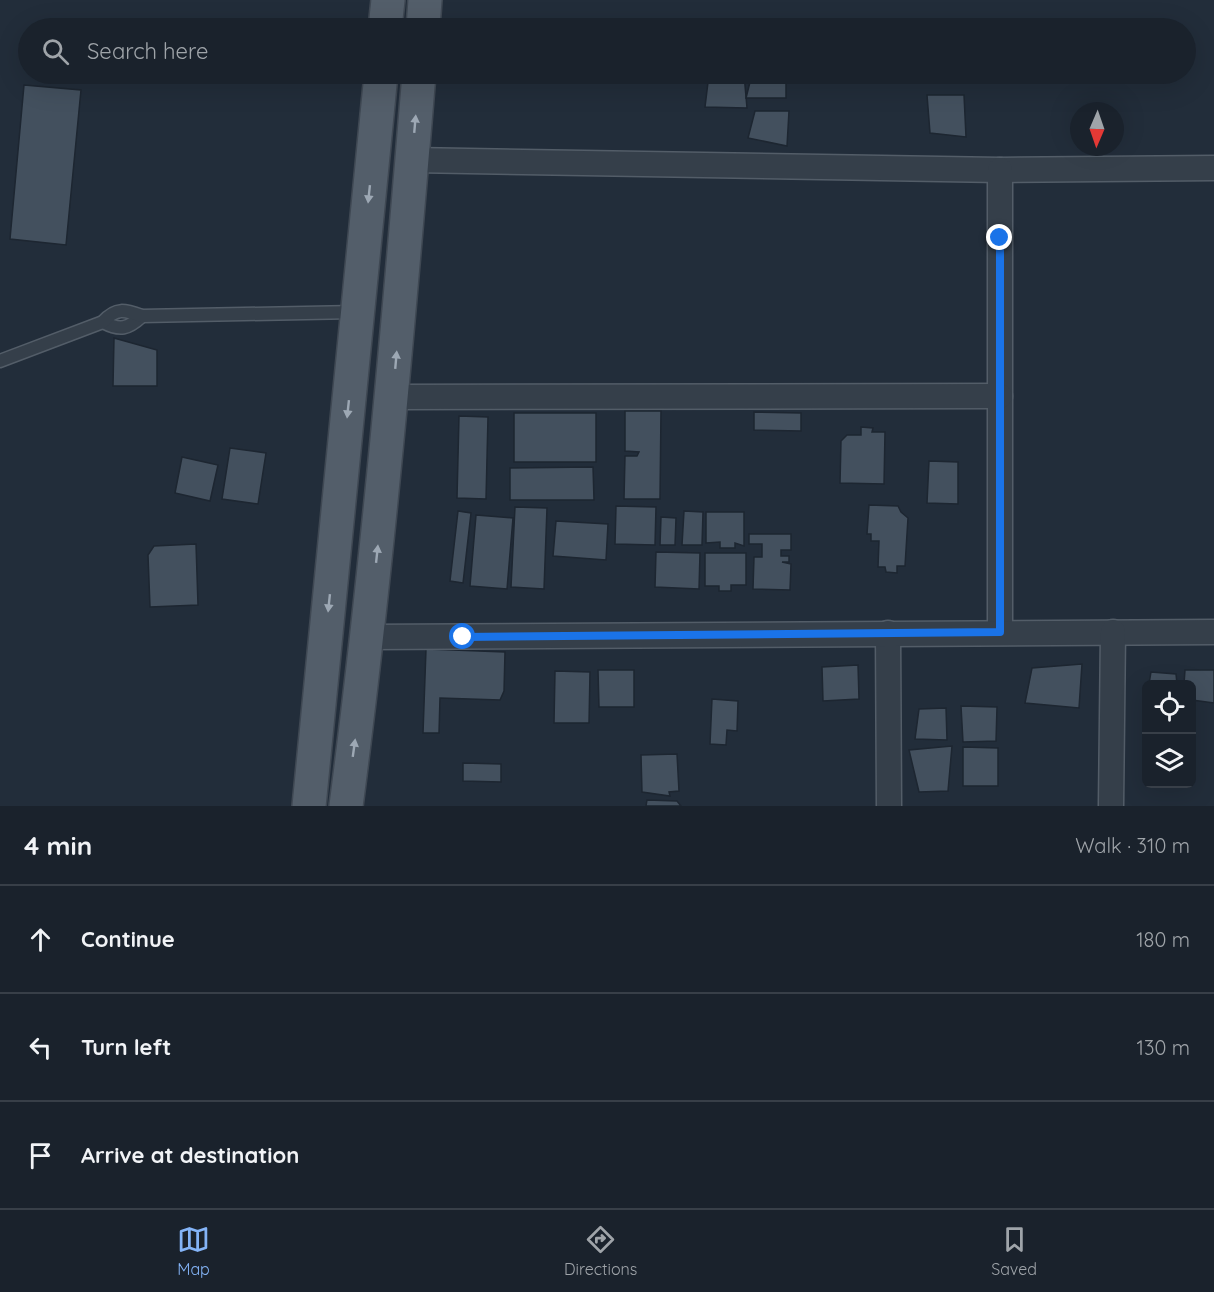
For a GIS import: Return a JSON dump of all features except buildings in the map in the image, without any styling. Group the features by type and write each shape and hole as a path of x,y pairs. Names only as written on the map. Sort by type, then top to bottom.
{"main road":[{"path":"386,18 388,0"},
{"path":"424,18 425,0"},
{"path":"309,806 380,84"},
{"path":"346,806 368,637 393,397 418,84"}],"street":[{"path":"412,160 1000,170 1214,168"},
{"path":"1000,170 1000,632"},
{"path":"393,397 1000,396"},
{"path":"1111,806 1113,632"},
{"path":"368,637 1214,632"},
{"path":"888,633 889,806"}],"lane":[{"path":"0,361 103,322 111,313 120,310 142,316 357,312"},
{"path":"103,322 115,329 123,329 142,316"}],"route":[{"path":"463,637 1000,632 1000,238"}]}
